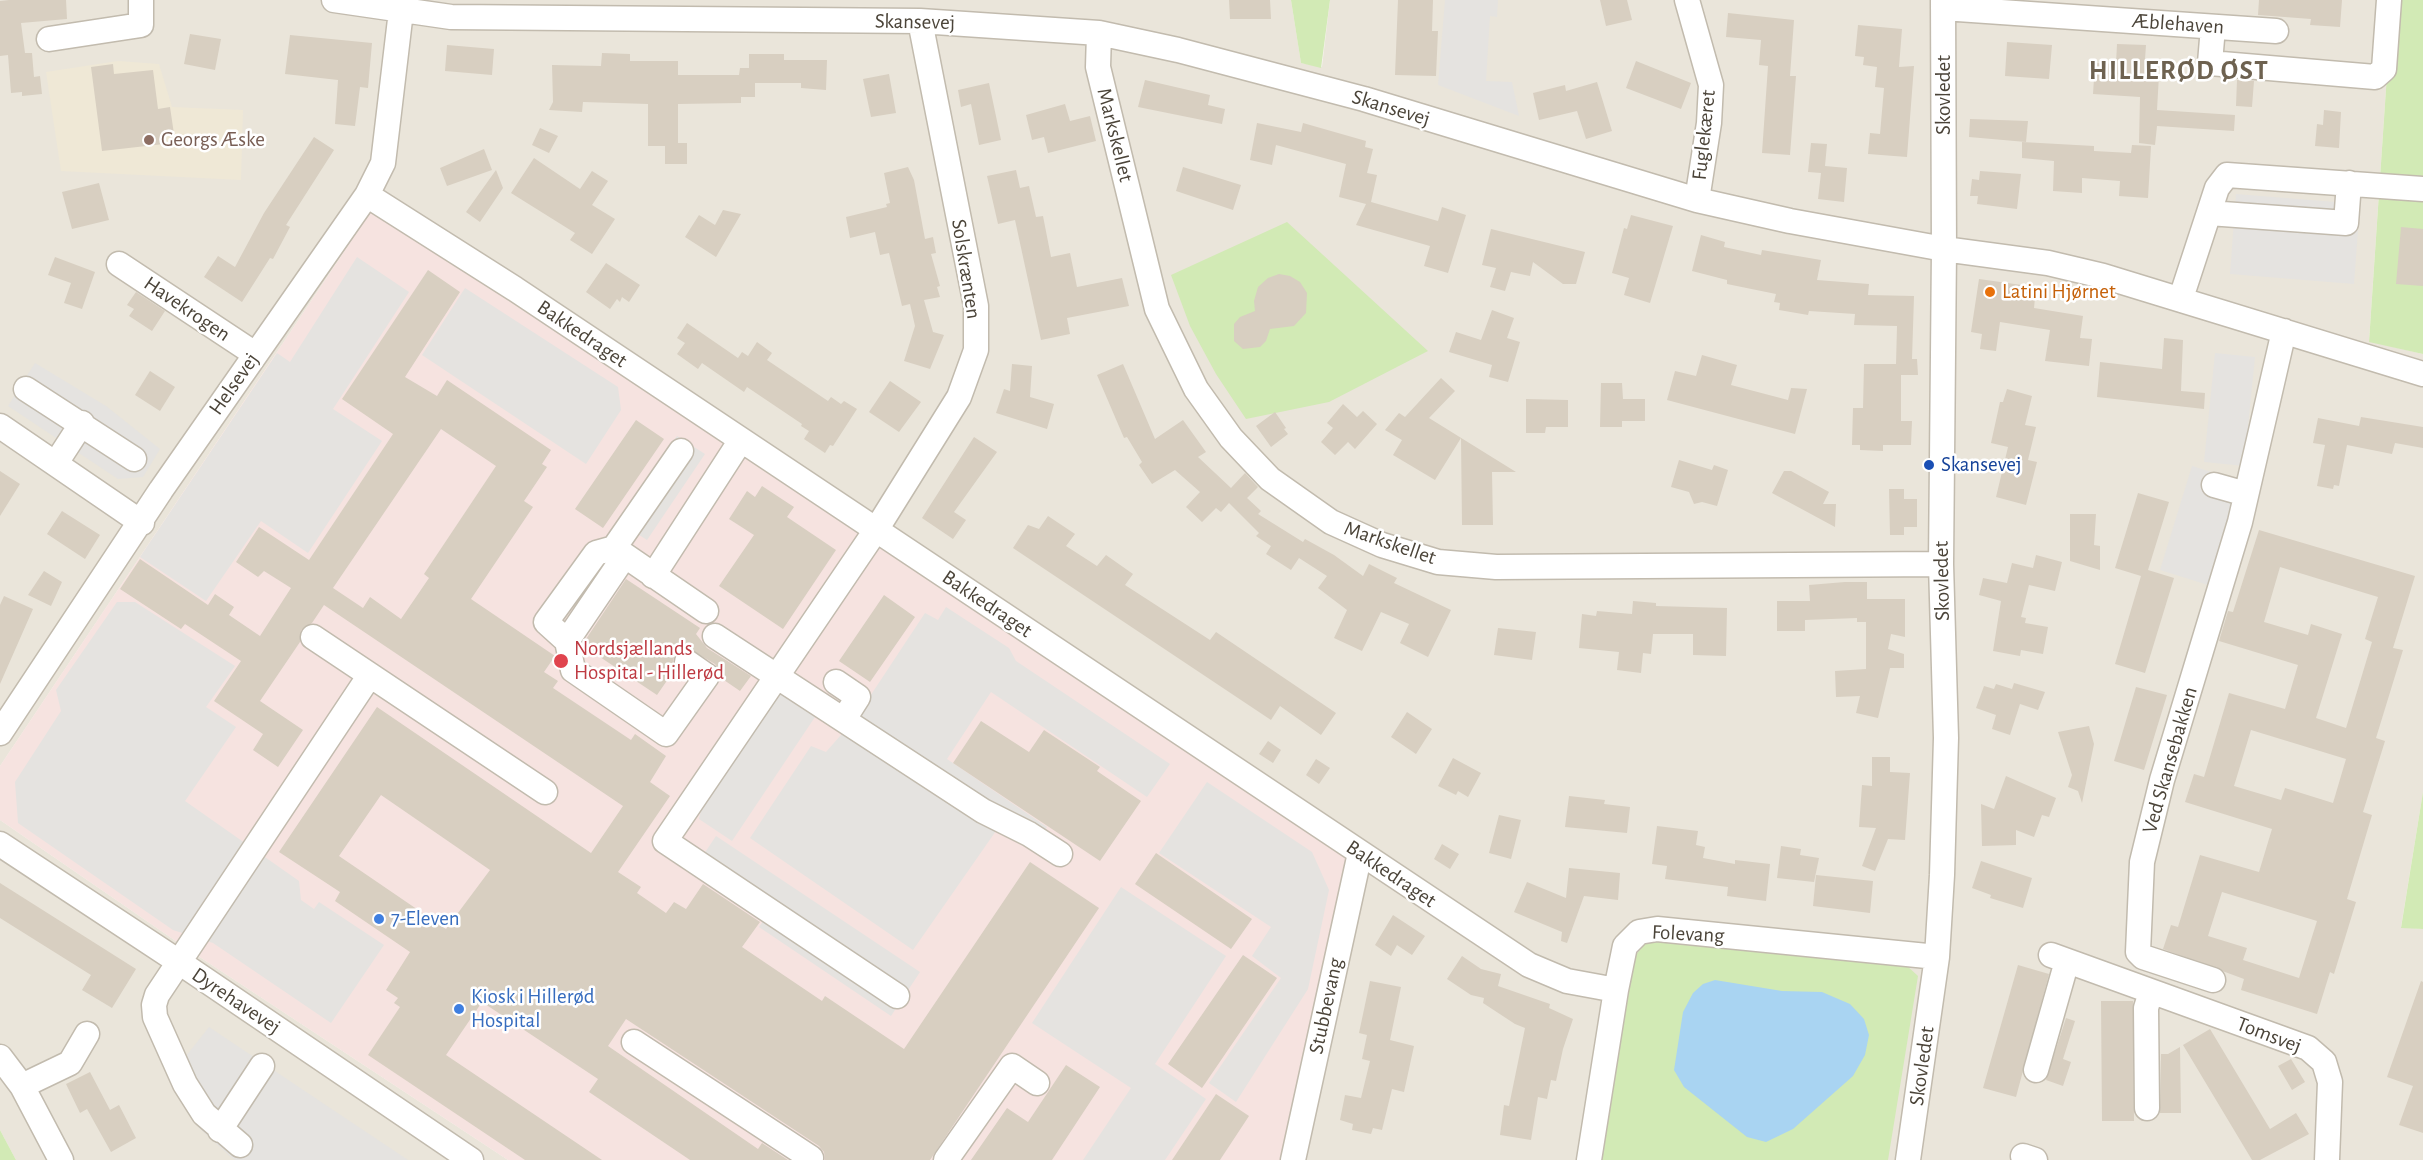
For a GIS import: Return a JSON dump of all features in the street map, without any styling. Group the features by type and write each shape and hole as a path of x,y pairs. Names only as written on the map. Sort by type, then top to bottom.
{"street":[{"path":"50,39 141,25 141,0"},
{"name":"Skansevej","path":"334,0 401,11 451,8 820,10 920,21 1099,33 1178,50 1364,99 1696,200 1790,221 1944,249 2048,263 2181,298 2423,374"},
{"name":"Fuglekæret","path":"1687,0 1711,85 1709,123 1696,200"},
{"path":"2213,27 2210,63 2375,77 2384,69 2389,0"},
{"name":"Æblehaven","path":"1943,4 2081,9 2213,27 2276,31"},
{"name":"Skovledet","path":"1908,1160 1937,957 1946,738 1941,564 1944,249 1943,4"},
{"name":"Helsevej","path":"0,733 255,354 367,195 382,163 401,11"},
{"name":"Solskrænten","path":"897,996 665,841 876,530 959,397 976,350 976,306 920,21"},
{"name":"Markskellet","path":"1099,33 1098,67 1157,309 1196,389 1231,438 1270,478 1330,522 1382,545 1438,562 1496,567 1941,564"},
{"path":"2181,298 2217,188 2227,175 2423,189"},
{"path":"2209,213 2346,223 2349,183"},
{"name":"Bakkedraget","path":"367,195 515,289 1528,965 1567,981 1616,990"},
{"name":"Havekrogen","path":"119,264 255,354"},
{"name":"Ved Skansebakken","path":"2212,980 2143,957 2139,952 2142,862 2162,780 2246,494 2284,331"},
{"path":"26,389 82,423 134,459"},
{"path":"56,463 82,423"},
{"path":"0,426 142,522"},
{"path":"653,576 741,440"},
{"path":"619,553 681,451"},
{"path":"2214,485 2246,494"},
{"path":"687,662 707,676 666,734 573,670 567,641 546,622 596,553 619,553 706,611"},
{"path":"715,636 983,811 1029,834 1060,854"},
{"path":"313,637 545,792"},
{"path":"240,1145 204,1114 184,1084 155,1017 157,996 370,675"},
{"path":"836,682 858,697 844,719"},
{"name":"Dyrehavevej","path":"0,844 471,1160"},
{"name":"Stubbevang","path":"1293,1160 1360,853"},
{"name":"Folevang","path":"1589,1160 1625,946 1639,932 1657,929 1937,957"},
{"name":"Tomsvej","path":"2036,1070 2059,958 2308,1048 2324,1062 2330,1082 2327,1160"},
{"path":"2146,1108 2146,1008 2151,992"},
{"path":"22,1086 70,1063 87,1034"},
{"path":"633,1042 812,1158 810,1160"},
{"path":"0,1057 22,1086 61,1160"},
{"path":"220,1130 262,1066"},
{"path":"946,1160 1012,1066 1037,1083"}],"shaded area":[{"path":"0,0 1291,0 1301,63 1322,67 1330,0 2392,0 2369,341 2423,354 2423,792 2401,927 2423,929 2423,1160 1287,1160 372,210 0,766"},
{"path":"1445,0 1498,0 1497,17 1490,16 1486,81 1512,82 1519,116 1438,85"},
{"name":"Georgs Æske","path":"118,61 159,64 172,107 243,110 241,180 61,171 46,72"},
{"path":"2236,194 2360,204 2354,284 2230,274"},
{"name":"Nordsjællands Hospital - Hillerød","path":"372,210 1349,859 1287,1160 508,1160 183,946 0,820 0,766"},
{"path":"357,257 409,292 333,409 382,441 308,553 261,521 206,601 140,557 277,353 290,362"},
{"path":"465,288 618,387 621,410 586,464 422,355"},
{"path":"2215,353 2255,357 2244,466 2204,462"},
{"path":"35,363 106,406 160,449 143,477 118,479 8,406"},
{"path":"677,436 705,454 647,540 619,522"},
{"path":"2192,466 2240,481 2208,585 2160,570"},
{"path":"117,602 135,602 235,666 206,707 236,727 185,801 299,881 301,900 314,909 319,902 384,945 331,1023 213,943 173,930 18,823 15,782 61,711 56,690"},
{"path":"946,607 1009,648 1016,661 1170,764 1147,797 991,692 947,759 1047,827 1032,849 998,828 913,950 750,838 811,746 826,752 855,719 925,613 938,620"},
{"path":"779,691 815,717 732,841 699,819 702,805"},
{"path":"1207,782 1312,852 1329,890 1308,989 1236,1102 1209,1083 1281,978 1252,956 1271,927 1159,853"},
{"path":"0,820 183,946 508,1160 16,1160 0,1130"},
{"path":"716,836 920,972 891,1016 759,927 774,905 702,857"},
{"path":"1121,887 1226,956 1155,1064 1206,1099 1165,1160 1083,1160 1131,1088 1032,1023"},
{"path":"209,1027 408,1160 235,1160 198,1127 168,1079"}],"green space":[{"path":"1291,0 1330,0 1321,68 1301,63"},
{"path":"2392,0 2423,0 2423,354 2369,342"},
{"path":"1287,222 1428,351 1329,402 1246,419 1216,374 1190,326 1171,275"},
{"path":"2423,792 2423,929 2401,928"},
{"path":"1661,938 1906,965 1918,976 1888,1160 1602,1160 1634,957 1645,944"},
{"path":"0,1130 16,1160 0,1160"}],"water":[{"path":"1715,980 1782,991 1822,992 1850,1004 1864,1019 1869,1035 1865,1055 1853,1076 1793,1129 1766,1142 1747,1137 1684,1087 1674,1070 1683,1012 1693,993 1703,984"}],"building":[{"path":"66,0 67,19 21,23 25,53 32,53 34,77 40,76 42,94 22,96 22,92 11,93 8,55 0,56 0,1"},
{"path":"1229,0 1270,0 1271,19 1230,19"},
{"path":"1398,0 1433,0 1432,31 1438,31 1436,76 1395,75"},
{"path":"1600,0 1627,0 1632,20 1606,26"},
{"path":"2259,0 2342,0 2340,27 2310,25 2311,19 2258,15"},
{"path":"1728,13 1794,20 1790,76 1796,76 1790,155 1762,153 1768,66 1759,65 1761,40 1726,37"},
{"path":"1858,25 1902,29 1899,67 1914,66 1907,157 1868,154 1870,133 1880,134 1884,88 1875,87 1877,67 1863,65 1864,57 1855,56"},
{"path":"190,34 221,39 215,70 184,64"},
{"path":"290,35 372,43 368,88 360,87 355,126 335,124 338,80 285,74"},
{"path":"2007,42 2052,45 2049,79 2005,76"},
{"path":"2117,44 2146,45 2144,74 2159,75 2157,110 2235,115 2234,131 2157,126 2155,145 2139,143 2140,97 2093,94 2095,63 2116,64"},
{"path":"447,45 494,49 492,75 445,71"},
{"path":"602,53 630,54 630,61 678,61 678,75 739,75 740,68 749,68 749,54 784,54 784,60 827,60 826,90 801,88 801,83 755,83 755,97 741,97 741,103 678,104 678,143 687,143 687,164 665,164 665,146 648,146 648,104 583,102 582,112 549,110 553,102 552,65 601,66"},
{"path":"1636,61 1691,83 1681,109 1626,88"},
{"path":"113,64 114,74 153,70 158,109 170,107 174,134 163,135 164,144 102,151 91,67"},
{"path":"889,74 896,113 871,117 863,79"},
{"path":"1145,80 1210,95 1208,105 1225,109 1222,124 1138,107"},
{"path":"2237,80 2254,81 2252,107 2236,106"},
{"path":"1597,82 1612,131 1586,139 1577,111 1539,120 1533,93 1565,85 1566,91"},
{"path":"989,83 1001,140 979,145 971,104 961,107 958,90"},
{"path":"1065,104 1070,121 1090,116 1096,141 1048,153 1044,137 1032,140 1026,115"},
{"path":"2324,110 2341,112 2339,148 2315,146 2317,124 2323,125"},
{"path":"1970,119 2028,121 2026,142 1969,137"},
{"path":"1257,123 1301,132 1303,123 1366,141 1365,147 1373,149 1367,173 1377,175 1371,202 1438,221 1442,207 1466,215 1448,273 1424,266 1430,246 1356,225 1366,204 1339,197 1346,164 1276,145 1272,165 1250,160"},
{"path":"540,128 558,136 549,153 532,145"},
{"path":"314,137 334,150 286,225 290,227 273,259 270,258 242,302 204,277 218,256 235,267 264,213"},
{"path":"2022,142 2094,146 2094,151 2131,153 2132,145 2151,146 2148,198 2119,196 2120,181 2082,178 2082,193 2053,191 2054,161 2022,158"},
{"path":"1811,143 1827,144 1825,166 1847,168 1844,202 1818,199 1821,173 1808,172"},
{"path":"484,149 492,170 447,186 440,168"},
{"path":"534,158 580,189 592,171 608,181 592,205 615,219 592,254 570,240 575,233 511,193"},
{"path":"908,167 914,180 925,239 933,237 936,253 931,254 940,286 937,287 940,297 924,300 933,332 944,335 930,369 904,361 915,326 910,304 902,306 889,253 880,255 875,232 850,238 846,217 887,207 886,204 890,203 884,173"},
{"path":"1183,167 1241,185 1233,210 1176,191"},
{"path":"496,170 503,188 480,222 466,212"},
{"path":"1016,170 1020,188 1029,186 1036,217 1043,216 1051,257 1070,253 1077,287 1122,278 1129,306 1067,318 1070,334 1041,340 1015,220 998,224 987,176"},
{"path":"1980,171 2021,174 2017,209 1977,204 1978,196 1970,196 1972,179 1979,180"},
{"path":"99,183 109,220 72,229 62,192"},
{"path":"723,210 741,214 716,257 685,237 699,215 715,225"},
{"path":"1631,215 1673,226 1650,303 1624,295 1629,278 1612,273 1624,228 1627,229"},
{"path":"2401,227 2423,229 2423,286 2396,284"},
{"path":"1491,229 1585,252 1576,284 1563,284 1533,262 1530,276 1511,272 1505,291 1490,287 1496,268 1482,265"},
{"path":"1701,235 1725,242 1724,247 1761,255 1762,250 1821,260 1817,280 1869,284 1868,295 1914,296 1912,359 1917,359 1918,375 1901,375 1901,421 1912,421 1911,445 1883,445 1883,451 1860,450 1860,445 1852,445 1853,408 1863,408 1864,364 1896,364 1897,326 1854,325 1855,314 1809,311 1808,315 1779,310 1780,303 1774,302 1776,294 1727,284 1727,280 1692,271"},
{"path":"55,257 95,272 82,309 64,303 71,283 48,275"},
{"path":"606,263 640,285 629,302 622,297 620,302 617,299 610,309 586,292"},
{"path":"428,270 460,292 405,377 437,396 447,380 551,450 542,464 547,467 524,501 533,507 471,599 555,656 544,672 558,681 553,688 631,740 635,734 666,756 650,782 670,796 618,872 641,887 637,893 666,913 674,902 686,909 703,884 760,922 742,947 822,1001 825,996 904,1049 1030,862 1099,908 930,1160 825,1160 824,1152 819,1146 626,1019 608,1046 758,1149 762,1143 788,1160 690,1160 589,1092 598,1079 482,1002 446,1055 602,1160 525,1160 368,1055 400,1007 394,1003 398,998 386,990 410,952 335,901 340,892 279,852 377,707 591,853 623,806 324,605 312,623 301,630 300,642 260,701 303,730 278,767 253,750 263,734 214,701 241,661 185,624 181,629 120,589 140,559 208,605 215,594 234,607 229,615 260,636 291,588 264,571 258,577 236,562 259,527 309,560 393,434 342,399","holes":["441,429 496,466 424,574 429,578 401,619 370,597 363,608 333,588","381,795 490,870 446,929 339,856"]},
{"path":"1279,274 1290,276 1300,282 1307,293 1306,313 1294,326 1270,329 1266,341 1260,347 1243,349 1234,341 1234,324 1240,317 1255,311 1254,301 1258,287 1268,278"},
{"path":"1979,279 2036,287 2034,308 2083,316 2080,338 2092,339 2089,366 2045,361 2050,330 2000,322 1996,351 1980,349 1982,334 1971,332"},
{"path":"136,292 165,311 152,331 129,316 134,309 127,305"},
{"path":"1492,310 1514,318 1507,338 1520,342 1508,382 1489,377 1492,365 1449,352 1456,332 1481,340"},
{"path":"687,323 738,358 742,352 748,356 757,342 772,353 767,360 828,401 831,397 841,404 844,401 857,409 833,446 830,445 825,453 804,439 809,431 801,426 802,424 747,387 744,392 702,363 698,369 677,354 685,343 677,338"},
{"path":"2164,338 2183,340 2181,391 2205,393 2204,409 2097,397 2100,362 2162,369"},
{"path":"1702,355 1737,365 1731,385 1788,400 1791,388 1807,389 1795,434 1667,400 1675,371 1696,376"},
{"path":"1012,364 1032,366 1030,397 1054,404 1047,429 996,413 1004,389 1010,391"},
{"path":"1123,364 1155,439 1183,420 1206,452 1198,457 1231,488 1245,473 1258,487 1247,498 1261,511 1258,514 1303,542 1305,539 1334,555 1363,576 1369,564 1397,578 1394,583 1451,610 1428,657 1400,643 1409,624 1381,612 1362,651 1334,638 1347,610 1318,588 1327,576 1299,558 1291,570 1266,554 1271,546 1256,536 1259,533 1229,503 1221,512 1216,508 1202,522 1186,507 1200,492 1175,470 1152,484 1139,465 1142,462 1127,437 1124,438 1097,375"},
{"path":"150,371 175,387 160,411 135,395"},
{"path":"1441,378 1455,391 1429,418 1516,472 1492,472 1493,525 1462,525 1461,438 1435,480 1393,455 1402,440 1385,430 1399,413 1405,417"},
{"path":"890,381 921,402 899,432 869,412"},
{"path":"1601,383 1622,383 1623,399 1645,399 1645,421 1622,421 1622,427 1600,427"},
{"path":"2007,389 2032,396 2025,425 2036,427 2028,460 2037,462 2026,505 1996,497 2008,447 1991,443 2000,402 2003,402"},
{"path":"1526,399 1568,400 1568,427 1546,427 1545,433 1526,433"},
{"path":"1343,404 1357,417 1363,411 1377,424 1355,449 1348,442 1335,455 1321,442 1333,428 1327,423"},
{"path":"1275,412 1288,434 1271,447 1256,426"},
{"path":"2361,417 2423,427 2423,448 2395,443 2392,454 2347,445 2339,486 2334,485 2333,489 2317,486 2325,445 2313,443 2318,418 2359,426"},
{"path":"636,420 664,439 603,528 575,509"},
{"path":"974,437 997,452 954,512 966,520 953,539 922,518"},
{"path":"1679,460 1712,470 1714,465 1728,470 1717,506 1702,502 1694,504 1689,492 1671,487"},
{"path":"0,471 20,484 0,516"},
{"path":"1784,471 1791,471 1829,492 1823,504 1836,504 1835,527 1772,493"},
{"path":"762,486 794,507 787,517 836,550 783,629 719,586 754,535 729,519 747,491 755,497"},
{"path":"1889,489 1904,489 1904,499 1917,499 1917,527 1904,527 1904,535 1890,535"},
{"path":"2138,493 2169,502 2148,570 2174,578 2145,673 2115,664 2141,576 2115,568"},
{"path":"62,511 100,535 85,559 47,534"},
{"path":"2070,514 2096,514 2094,545 2100,546 2100,570 2070,561"},
{"path":"1048,516 1075,534 1066,546 1097,566 1106,555 1133,574 1125,585 1210,640 1216,632 1336,713 1321,735 1280,706 1271,720 1013,548 1028,525 1039,529"},
{"path":"2259,530 2415,576 2393,648 2403,650 2376,738 2385,741 2363,812 2372,815 2347,899 2356,902 2334,974 2330,972 2317,1014 2241,990 2244,979 2163,949 2171,925 2178,927 2200,855 2259,872 2272,829 2185,802 2194,774 2204,777 2229,693 2285,709 2298,665 2219,641 2228,611 2233,612","holes":["2280,567 2378,597 2365,639 2372,642 2346,728 2316,718 2342,634 2311,624 2308,635 2264,622","2251,730 2346,759 2333,803 2285,788 2281,800 2234,786","2222,892 2317,921 2299,978 2243,960 2247,948 2208,936"]},
{"path":"2036,555 2062,562 2055,591 2029,585 2021,617 2026,618 2025,623 2048,627 2043,654 2021,650 2020,656 1993,651 2001,601 1979,595 1983,578 2007,583 2012,563 2033,568"},
{"path":"44,571 62,582 51,606 28,595"},
{"path":"626,579 700,628 696,634 707,648 751,676 740,691 721,678 720,671 715,664 688,648 675,654 673,661 675,669 657,695 582,645"},
{"path":"1867,582 1867,599 1905,599 1905,637 1891,634 1888,649 1904,654 1904,668 1890,668 1878,718 1856,713 1860,696 1836,697 1835,671 1866,669 1866,622 1857,622 1857,618 1805,620 1805,631 1777,631 1777,601 1810,601 1809,585"},
{"path":"884,595 915,617 870,682 839,661"},
{"path":"4,596 33,609 0,684 0,605"},
{"path":"1633,601 1656,603 1656,606 1727,608 1726,656 1693,655 1693,634 1653,634 1651,654 1643,653 1641,673 1617,670 1619,652 1579,648 1582,614 1596,616 1597,611 1632,614"},
{"path":"1498,628 1536,632 1532,660 1494,655"},
{"path":"2014,683 2045,692 2038,710 2020,704 2010,735 1992,729 1996,715 1976,708 1984,686 1994,689 1996,684 2012,689"},
{"path":"2136,687 2167,695 2144,770 2114,761"},
{"path":"1407,712 1432,729 1416,754 1391,737"},
{"path":"981,721 1029,752 1044,730 1100,767 1097,771 1141,801 1100,861 953,763"},
{"path":"2089,726 2094,744 2082,803 2078,791 2068,787 2072,775 2058,732"},
{"path":"1268,741 1281,750 1273,763 1259,754"},
{"path":"1872,757 1890,757 1890,772 1910,773 1905,840 1888,839 1875,871 1862,866 1876,828 1859,827 1862,785 1872,786"},
{"path":"1453,758 1481,773 1468,797 1458,791 1456,795 1438,786"},
{"path":"1316,759 1330,768 1319,784 1306,775"},
{"path":"2006,776 2056,798 2049,817 2042,815 2034,837 2016,830 2016,845 1982,846 1981,804 1994,809"},
{"path":"1569,796 1605,800 1604,804 1630,807 1627,833 1565,827"},
{"path":"1499,815 1521,820 1511,859 1489,853"},
{"path":"1657,826 1698,831 1696,845 1705,847 1703,858 1735,864 1735,860 1770,864 1766,901 1727,896 1728,887 1665,879 1667,866 1652,864"},
{"path":"1442,844 1459,854 1450,869 1434,859"},
{"path":"1781,846 1801,849 1800,855 1819,858 1814,882 1777,878"},
{"path":"1156,853 1252,919 1231,949 1135,884"},
{"path":"1981,861 2032,878 2023,908 1990,898 1991,895 1972,888"},
{"path":"1569,868 1620,873 1618,900 1584,896 1567,943 1561,941 1562,932 1514,912 1527,882 1566,898"},
{"path":"1816,875 1873,881 1870,913 1813,906"},
{"path":"0,883 136,969 112,1008 82,990 91,975 0,918"},
{"path":"1393,915 1425,936 1412,955 1397,945 1391,956 1375,945"},
{"path":"1243,955 1277,978 1202,1088 1168,1064"},
{"path":"1462,956 1481,969 1501,974 1498,986 1550,1004 1549,1008 1573,1019 1556,1081 1551,1080 1547,1099 1538,1097 1531,1140 1500,1135 1504,1105 1509,1106 1525,1028 1483,1003 1484,998 1471,995 1447,979"},
{"path":"2018,965 2049,974 2016,1097 1983,1088"},
{"path":"1370,981 1401,987 1390,1040 1414,1046 1404,1092 1392,1089 1382,1130 1373,1128 1371,1134 1352,1130 1353,1124 1340,1120 1345,1095 1361,1098 1370,1061 1362,1059 1367,1035 1359,1033"},
{"path":"2421,981 2423,982 2423,1133 2399,1125 2413,1086 2387,1077"},
{"path":"2101,1001 2133,1001 2134,1121 2102,1121"},
{"path":"2066,1018 2075,1021 2063,1059 2071,1062 2063,1086 2046,1080"},
{"path":"2210,1029 2270,1129 2296,1113 2309,1134 2260,1160 2252,1160 2183,1045"},
{"path":"2180,1047 2181,1113 2160,1113 2161,1054 2168,1054"},
{"path":"2291,1059 2305,1082 2292,1090 2278,1066"},
{"path":"1066,1065 1100,1087 1052,1160 971,1160 1007,1108 1028,1122"},
{"path":"90,1072 110,1110 119,1105 136,1138 111,1152 87,1109 80,1113 66,1084"},
{"path":"1216,1094 1249,1116 1220,1160 1172,1160"}],"place":[{"name":"Georgs Æske","path":"149,140"},
{"name":"Latini Hjørnet","path":"1990,292"},
{"name":"Skansevej","path":"1929,465"},
{"name":"Nordsjællands Hospital - Hillerød","path":"561,661"},
{"name":"7-Eleven","path":"379,919"},
{"name":"Kiosk i Hillerød Hospital","path":"459,1009"}],"district":[{"name":"HILLERØD ØST","path":"2179,71"}]}
